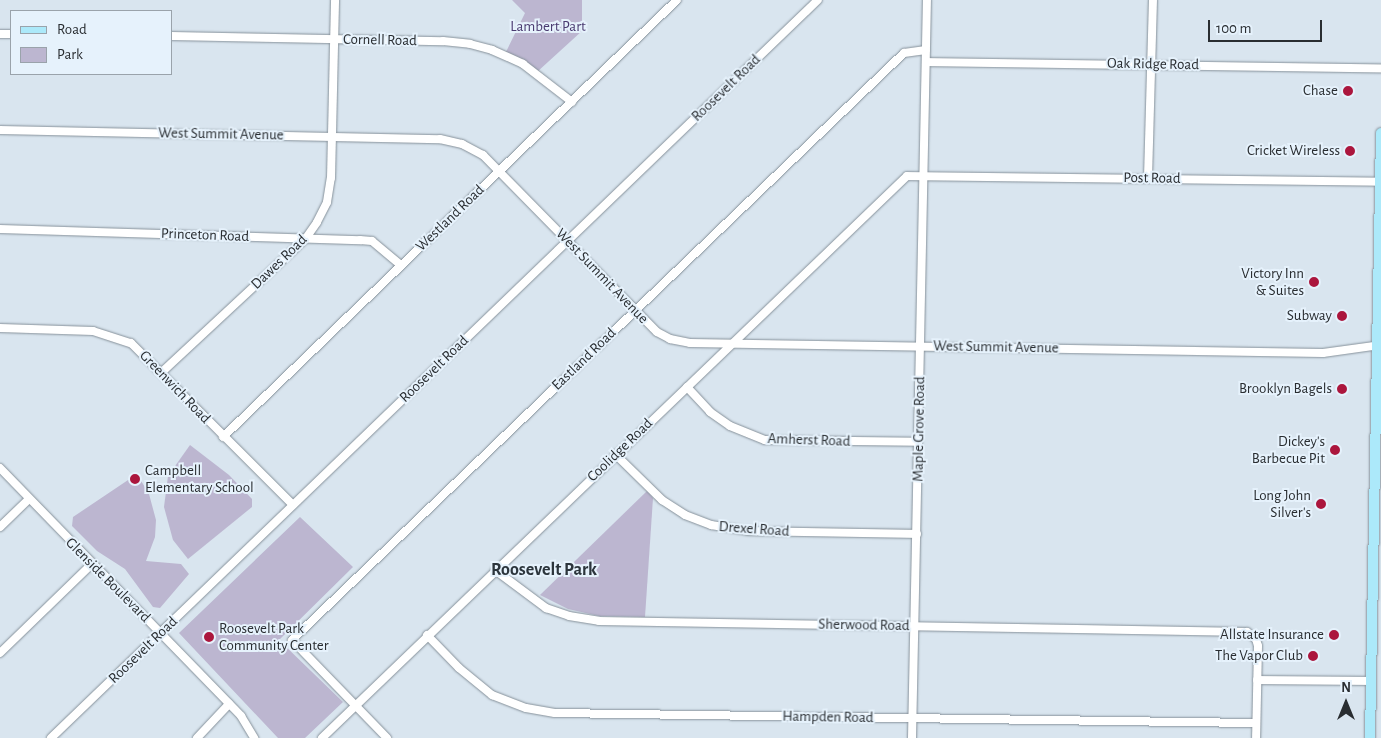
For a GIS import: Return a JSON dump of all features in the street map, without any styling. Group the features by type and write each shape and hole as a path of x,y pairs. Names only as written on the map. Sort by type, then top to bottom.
{"main road":[{"path":"1370,738 1377,576 1381,133"}],"street":[{"name":"Dawes Road","path":"162,372 306,238 326,202 331,178 334,0"},
{"name":"Westland Road","path":"223,437 677,0"},
{"name":"Roosevelt Road","path":"51,738 818,0"},
{"name":"Maple Grove Road","path":"912,738 927,0"},
{"path":"1148,178 1153,0"},
{"name":"Cornell Road","path":"172,36 443,41 492,50 537,72 572,102"},
{"name":"Eastland Road","path":"356,706 292,640 904,53 926,50"},
{"name":"Oak Ridge Road","path":"926,62 1381,68"},
{"name":"West Summit Avenue","path":"0,130 440,139 462,144 483,155 634,312 670,339 730,345 921,346 1323,353 1379,345"},
{"name":"Coolidge Road","path":"322,738 900,181 911,175 924,175"},
{"name":"Post Road","path":"924,175 1380,182"},
{"name":"Princeton Road","path":"0,229 372,241 402,265"},
{"name":"Greenwich Road","path":"0,328 112,334 142,351 223,437 292,505"},
{"name":"Amherst Road","path":"687,387 710,412 730,426 765,440 918,442"},
{"name":"Drexel Road","path":"615,454 662,500 685,515 711,526 749,531 917,534"},
{"name":"Glenside Boulevard","path":"0,468 28,500 229,704 254,738"},
{"path":"0,527 28,500"},
{"path":"0,653 92,564"},
{"name":"Sherwood Road","path":"495,570 537,602 584,619 1247,632 1256,639 1258,646 1257,680"},
{"name":"Hampden Road","path":"427,635 480,687 504,701 541,711 1256,723"},
{"path":"1256,738 1257,680 1371,681"},
{"path":"197,738 229,704"},
{"path":"356,706 387,738"}],"green space":[{"name":"Lambert Part","path":"512,0 582,0 582,31 537,72 505,54 525,13"},
{"path":"190,445 229,475 252,499 252,507 188,559 173,540 164,507 168,476"},
{"path":"137,474 149,494 156,520 155,537 146,561 181,564 189,574 160,608 153,607 125,569 97,551 72,526 73,517"},
{"path":"647,491 653,498 645,617 599,616 568,609 540,595"},
{"path":"300,517 353,567 279,640 343,702 305,738 278,738 179,633"}],"place":[{"name":"Chase","path":"1348,91"},
{"name":"Cricket Wireless","path":"1350,151"},
{"name":"Victory Inn & Suites","path":"1314,282"},
{"name":"Subway","path":"1342,316"},
{"name":"Brooklyn Bagels","path":"1342,389"},
{"name":"Dickey's Barbecue Pit","path":"1335,450"},
{"name":"Campbell Elementary School","path":"135,479"},
{"name":"Long John Silver's","path":"1321,504"},
{"name":"Allstate Insurance","path":"1334,635"},
{"name":"Roosevelt Park Community Center","path":"209,637"},
{"name":"The Vapor Club","path":"1313,656"}],"district":[{"name":"Roosevelt Park","path":"544,570"}]}
